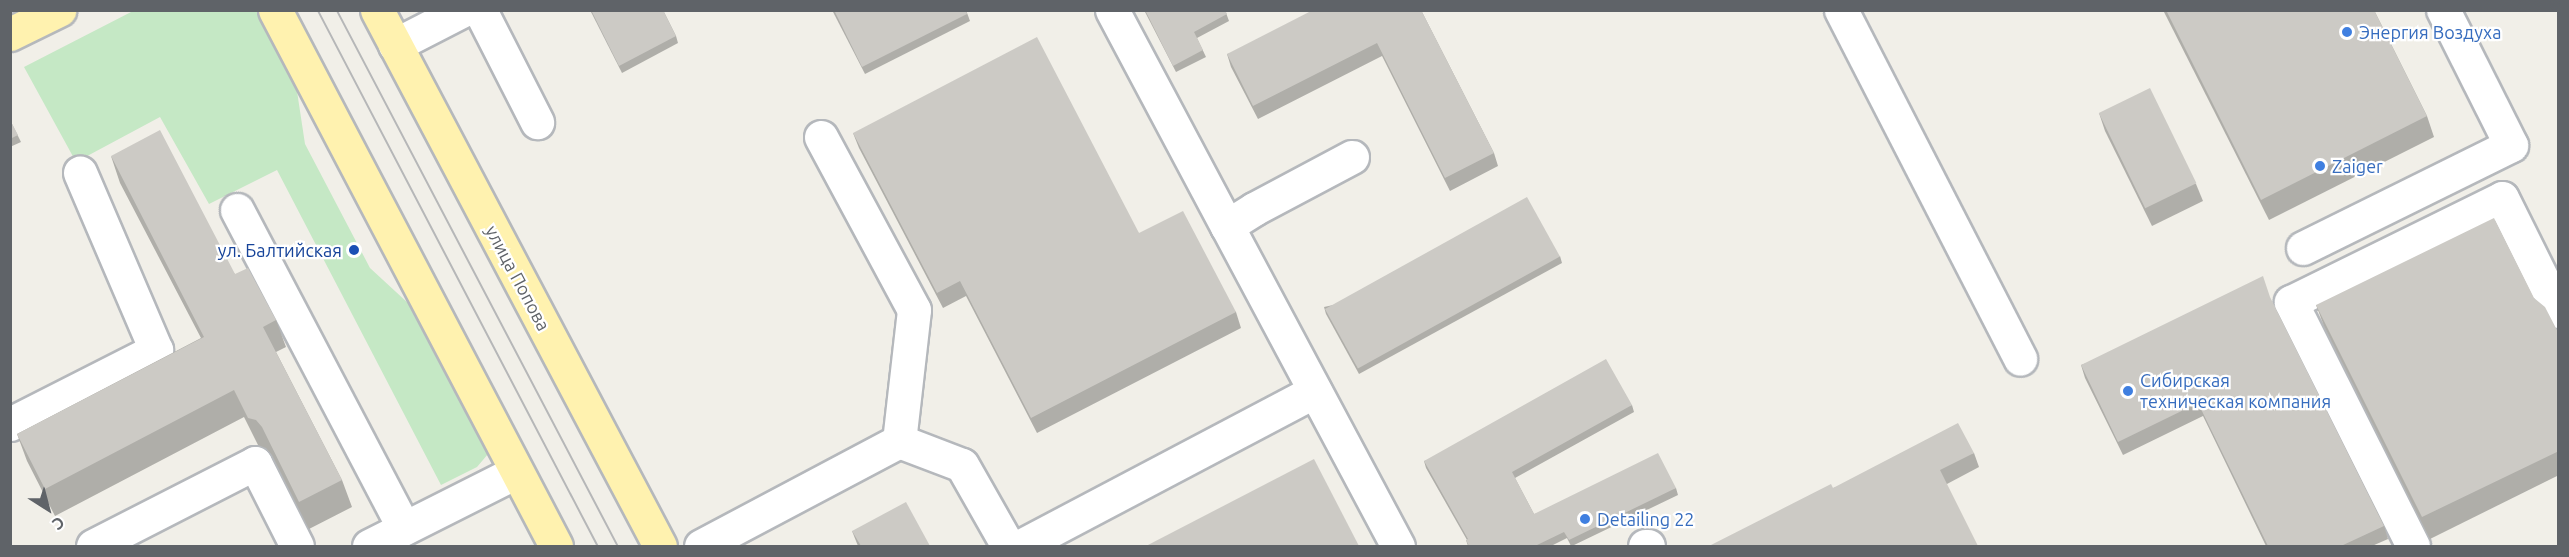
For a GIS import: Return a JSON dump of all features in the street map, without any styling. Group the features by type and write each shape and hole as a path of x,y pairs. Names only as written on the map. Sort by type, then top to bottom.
{"main road":[{"path":"10,34 59,10"},
{"path":"275,10 556,546"},
{"name":"улица Попова","path":"376,10 660,546"}],"lane":[{"path":"395,45 463,10"},
{"path":"480,10 537,122"},
{"path":"1112,10 1398,546"},
{"path":"1841,10 2020,358"},
{"path":"2302,248 2511,145 2444,10"},
{"path":"821,137 914,310 899,441"},
{"path":"1227,226 1254,209 1353,157"},
{"path":"10,424 156,350 80,173"},
{"path":"2413,546 2291,302 2502,198 2559,311"},
{"path":"237,210 404,528"},
{"path":"1021,546 1315,391"},
{"path":"700,546 899,441 962,465 1008,546"},
{"path":"93,546 255,463 297,546"},
{"path":"369,546 516,472"}],"green space":[{"path":"133,11 259,11 295,78 305,144 370,268 421,315 485,435 488,454 477,467 441,485 277,170 209,204 160,117 76,162 24,67"}],"building":[{"path":"591,10 663,10 676,36 619,66"},
{"path":"834,10 966,10 967,14 862,67"},
{"path":"1145,10 1225,10 1227,14 1194,32 1203,50 1173,66"},
{"path":"1313,10 1421,10 1494,153 1445,178 1377,43 1253,106 1227,54"},
{"path":"2166,10 2374,10 2427,116 2261,200"},
{"path":"1037,37 1139,233 1183,211 1236,312 1031,418 960,281 937,293 853,133"},
{"path":"2150,88 2196,183 2145,208 2099,113"},
{"path":"10,120 18,135 10,139"},
{"path":"160,130 235,274 248,268 276,320 263,327 342,480 299,502 262,427 256,420 248,418 234,390 45,489 17,434 204,337 111,156"},
{"path":"1527,197 1560,256 1358,368 1325,309"},
{"path":"2494,218 2534,298 2545,307 2559,334 2559,451 2422,517 2316,305"},
{"path":"2263,276 2270,297 2384,526 2341,546 2268,546 2198,403 2118,442 2081,365"},
{"path":"1606,359 1632,405 1512,472 1534,514 1658,453 1676,488 1569,540 1564,532 1535,546 1469,546 1466,540 1468,539 1424,461"},
{"path":"1958,423 1974,453 1940,470 1978,546 1709,546 1831,484 1833,488"},
{"path":"1314,459 1359,546 1146,546"},
{"path":"906,502 930,546 861,546 852,531"}],"tram line":[{"path":"318,10 598,546"},
{"path":"337,10 618,546"}],"place":[{"name":"Энергия Воздуха","path":"2347,32"},
{"name":"Zaiger","path":"2320,166"},
{"name":"ул. Балтийская","path":"354,250"},
{"name":"Сибирская техническая компания","path":"2128,391"},
{"name":"Detailing 22","path":"1585,519"}]}
